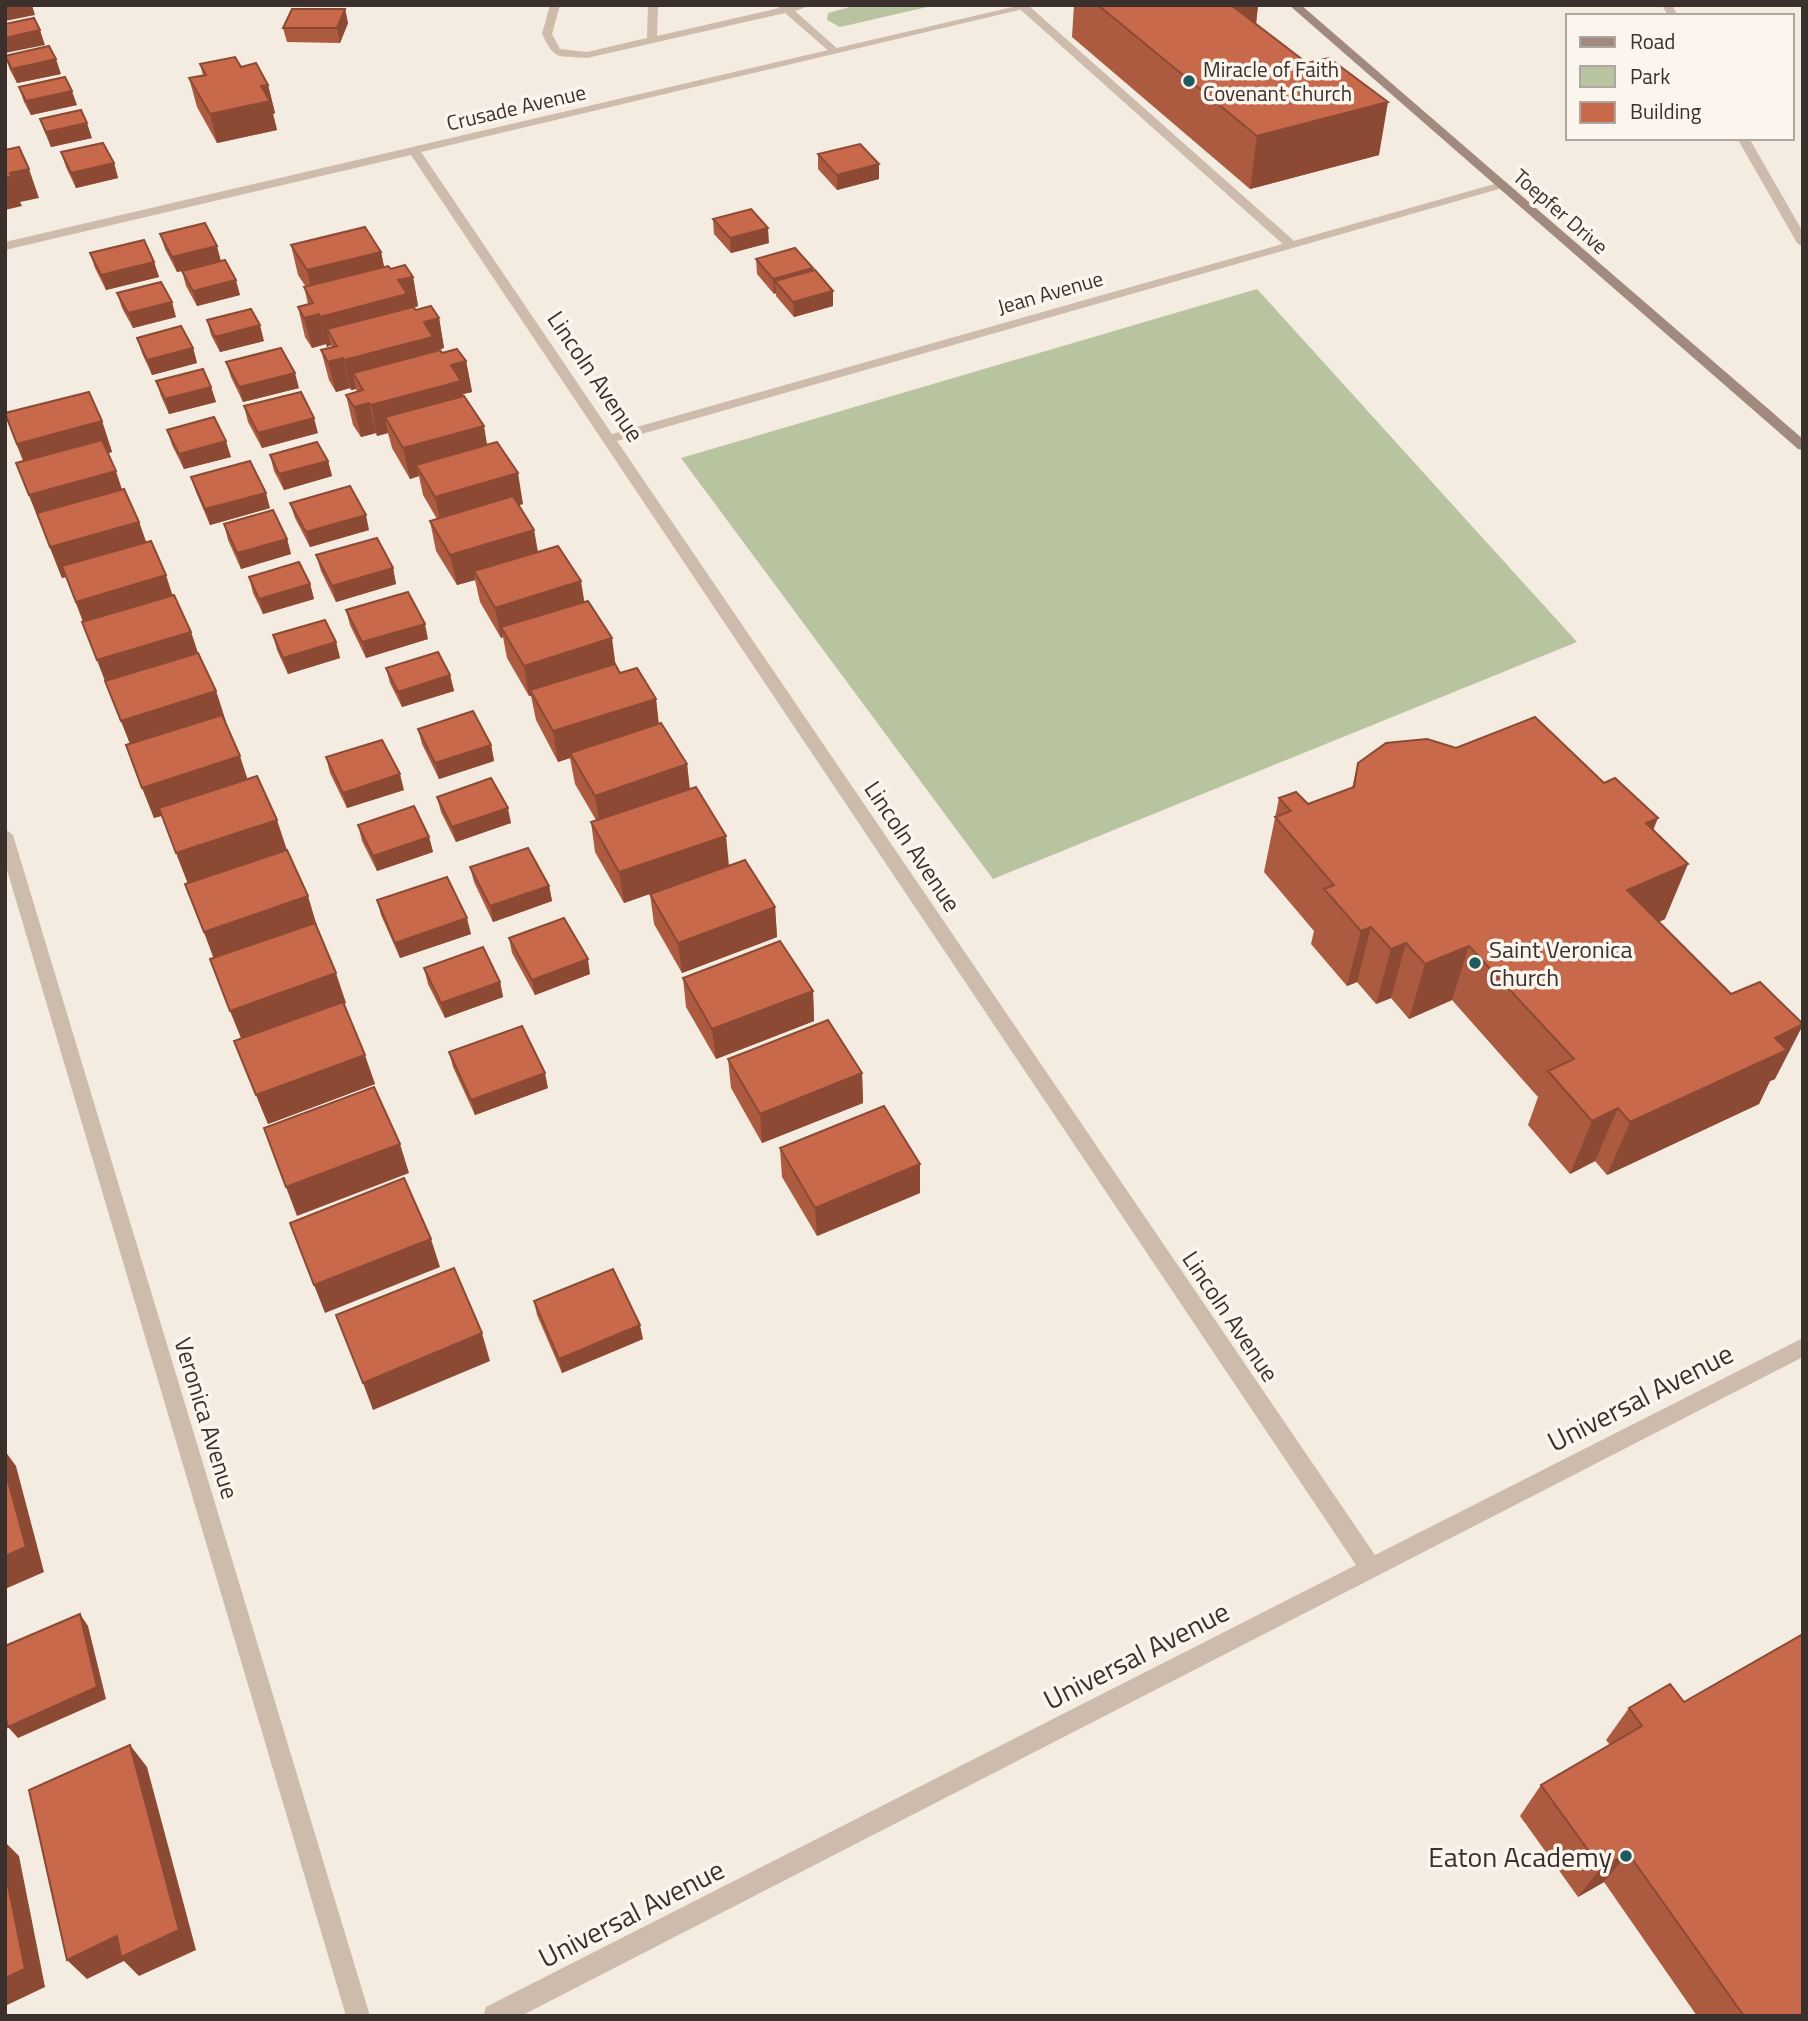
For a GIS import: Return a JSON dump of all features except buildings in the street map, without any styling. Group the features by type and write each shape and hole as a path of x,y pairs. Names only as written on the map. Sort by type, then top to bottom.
{"street":[{"path":"555,5 547,34 556,52 587,55 807,5"},
{"path":"652,41 653,5"},
{"name":"Toepfer Drive","path":"1294,5 1800,439"},
{"path":"1030,6 1289,243"},
{"name":"Crusade Avenue","path":"5,246 1030,6"},
{"path":"785,8 835,51"},
{"path":"1744,140 1803,243"},
{"name":"Lincoln Avenue","path":"414,151 1371,1568"},
{"name":"Jean Avenue","path":"609,439 1289,243 1502,185"},
{"name":"Veronica Avenue","path":"5,835 358,2016"},
{"name":"Universal Avenue","path":"495,2016 1803,1347"}],"green space":[{"path":"857,5 936,5 840,27 827,20 828,13"},
{"path":"1257,289 1577,642 993,879 681,458"}],"place":[{"name":"Miracle of Faith Covenant Church","path":"1189,81"},
{"name":"Saint Veronica Church","path":"1475,963"},
{"name":"Eaton Academy","path":"1626,1856"}]}
